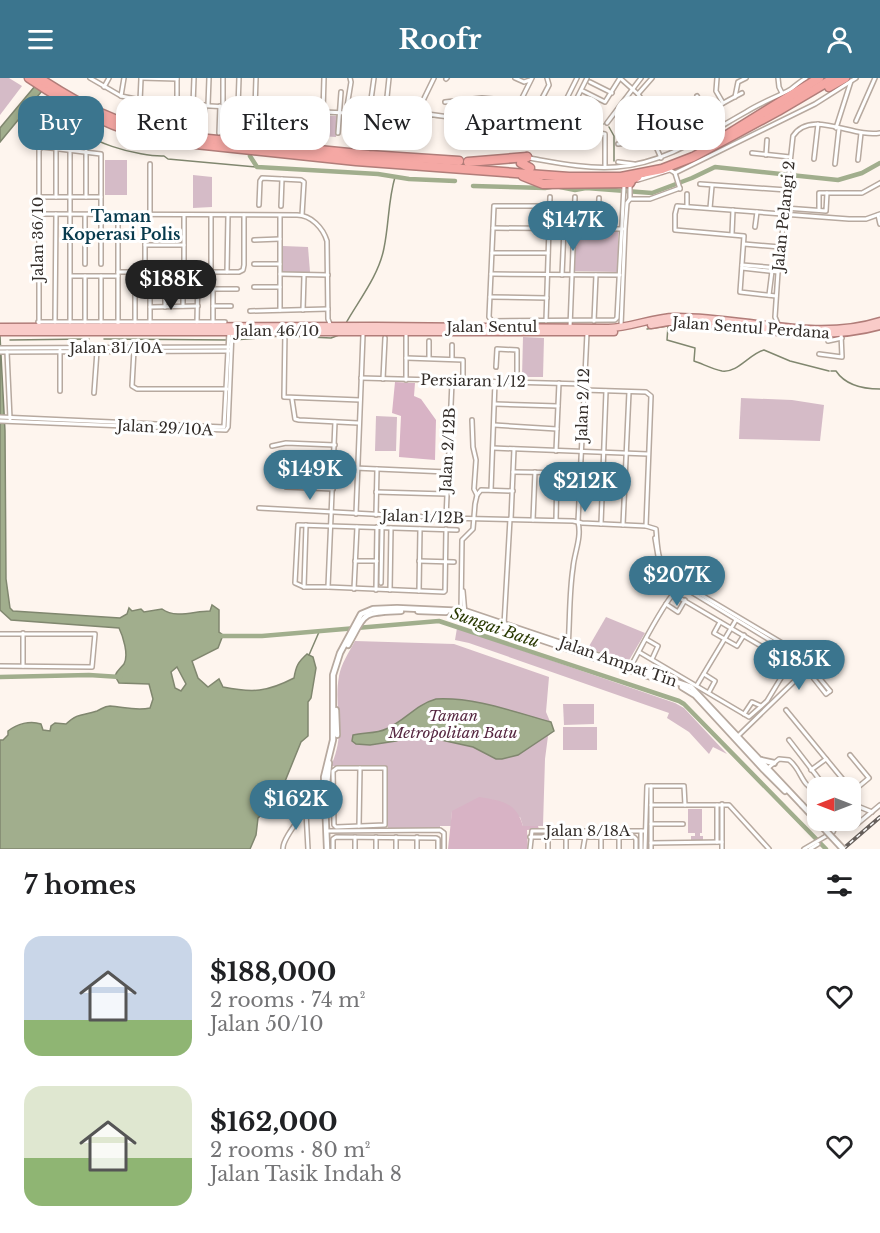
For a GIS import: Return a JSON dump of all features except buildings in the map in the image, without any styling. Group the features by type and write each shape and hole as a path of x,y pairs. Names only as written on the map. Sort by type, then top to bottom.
{"highway":[{"path":"57,78 62,89 71,96"},
{"path":"725,136 736,127 819,78"},
{"path":"725,140 803,94 825,78"},
{"path":"725,136 803,94 843,79"},
{"path":"725,141 843,79"},
{"path":"35,80 87,114 109,125 148,138 167,141 356,160 597,173 632,171 680,158 697,150"},
{"path":"49,88 66,96"},
{"path":"104,115 129,125 168,135 596,178 669,171 707,150"},
{"path":"467,165 527,157"},
{"path":"527,157 522,160 521,164 530,168"},
{"path":"467,165 524,176 542,183 627,186 633,178 669,171"}],"main road":[{"name":"Jalan Sentul Perdana","path":"581,329 621,328 674,319 765,324 840,332 880,321"},
{"name":"Jalan Sentul Perdana","path":"581,329 617,332 674,319 810,334 880,326"},
{"path":"548,324 581,329"},
{"name":"Jalan Sentul","path":"435,327 548,324"},
{"name":"Jalan 46/10","path":"2,330 39,327 230,330 336,328"},
{"name":"Jalan 46/10","path":"285,329 323,327 447,331"},
{"name":"Jalan 46/10","path":"348,329 435,327"},
{"name":"Jalan Sentul","path":"447,331 563,332 581,329"}],"street":[{"path":"90,78 121,96 124,78"},
{"path":"104,87 109,78"},
{"path":"140,96 141,78 177,79 176,96"},
{"path":"192,96 194,78"},
{"path":"207,96 209,78"},
{"path":"222,96 224,78"},
{"path":"237,96 239,78"},
{"path":"254,96 256,78"},
{"path":"323,96 324,78"},
{"path":"349,96 350,78"},
{"path":"372,96 374,78"},
{"path":"386,96 389,78"},
{"path":"425,96 434,78"},
{"path":"514,78 524,82 532,79"},
{"path":"543,96 549,85 547,78"},
{"path":"568,96 577,78"},
{"path":"578,96 587,78"},
{"path":"583,91 605,102 620,78 638,94 652,78"},
{"path":"607,123 640,78"},
{"path":"717,78 716,91 719,96"},
{"path":"735,97 738,82 746,78"},
{"path":"778,78 782,93"},
{"path":"527,157 570,165 605,167 636,164 661,158 806,78"},
{"path":"630,198 650,199 680,188 677,179 669,171 815,104 843,79 856,78"},
{"path":"856,121 875,78"},
{"path":"524,96 532,79"},
{"path":"835,164 843,79"},
{"path":"590,82 612,93"},
{"path":"338,133 341,92"},
{"path":"725,102 742,93"},
{"path":"330,112 340,113"},
{"path":"219,133 220,120"},
{"path":"814,159 818,124 861,133 880,133"},
{"name":"Jalan Pelangi 2","path":"774,317 792,140 796,131 806,125 818,124"},
{"path":"858,160 861,133"},
{"path":"603,134 605,134 605,167"},
{"path":"766,155 767,140"},
{"name":"Jalan 36/10","path":"39,150 39,327"},
{"path":"56,150 56,198"},
{"path":"70,322 70,150 101,154 101,264"},
{"path":"657,150 661,158"},
{"path":"86,151 86,197"},
{"path":"752,153 790,157"},
{"path":"618,162 636,164"},
{"path":"150,164 150,214"},
{"path":"259,205 262,178 304,182 302,215"},
{"path":"281,206 282,179"},
{"path":"819,210 819,193 862,193 880,183"},
{"path":"700,184 787,190"},
{"path":"710,208 712,185"},
{"path":"621,328 624,197 627,186"},
{"path":"581,329 594,321 617,318 624,229 627,203 630,198 627,186"},
{"path":"785,208 826,210 826,193"},
{"path":"687,194 687,206"},
{"path":"38,198 101,197"},
{"path":"549,206 494,206 490,320 548,324 550,197"},
{"name":"Jalan 2/12","path":"568,647 572,571 579,530 586,344 581,329 572,275 575,197"},
{"path":"598,229 599,198"},
{"path":"776,296 740,292 743,236 675,230 677,206 784,216 858,219 879,215 880,224"},
{"path":"732,234 734,210"},
{"path":"755,227 757,212"},
{"path":"38,214 302,215 311,219 326,237 328,319 323,327"},
{"path":"55,322 56,214"},
{"path":"85,214 86,264"},
{"path":"118,214 118,327"},
{"path":"145,214 145,272"},
{"path":"183,306 184,215"},
{"path":"227,272 228,215"},
{"path":"70,276 100,276 135,272 239,272 243,270 244,215"},
{"path":"280,215 280,310"},
{"path":"211,216 213,322"},
{"path":"493,228 624,229"},
{"path":"562,275 564,229"},
{"path":"254,240 280,239"},
{"path":"744,244 780,247"},
{"path":"145,245 184,245"},
{"path":"492,253 548,253"},
{"path":"254,264 280,264"},
{"path":"742,266 778,270"},
{"path":"742,266 778,270"},
{"path":"769,295 772,271"},
{"path":"135,272 135,322"},
{"path":"150,272 150,322"},
{"path":"165,272 165,306"},
{"path":"197,322 198,272"},
{"path":"280,274 328,275"},
{"path":"491,274 620,275"},
{"path":"303,310 304,275"},
{"path":"594,321 596,275"},
{"path":"85,276 85,322"},
{"path":"100,276 101,322"},
{"path":"254,287 280,287"},
{"path":"213,289 237,289"},
{"path":"490,297 547,298"},
{"path":"150,306 198,306"},
{"path":"213,306 231,306"},
{"path":"250,311 328,309"},
{"path":"765,324 772,321 774,317 780,326"},
{"path":"328,319 336,328"},
{"name":"Jalan 46/10","path":"39,327 55,322 101,322 118,327 135,322 213,322 230,330"},
{"path":"285,329 283,395 285,398 360,400"},
{"name":"Jalan 29/10A","path":"0,419 222,431 228,427 230,330"},
{"path":"406,331 406,380"},
{"path":"828,341 840,332"},
{"path":"819,354 842,357 840,332"},
{"path":"356,514 363,335"},
{"path":"383,379 385,338"},
{"path":"429,341 429,358"},
{"path":"452,345 452,359"},
{"name":"Jalan 31/10A","path":"60,350 230,347"},
{"path":"496,367 497,349 517,350 517,382"},
{"name":"Jalan 31/10A","path":"0,350 134,350"},
{"path":"60,350 60,391"},
{"path":"134,350 132,386 137,389 228,389"},
{"path":"6,351 10,419"},
{"path":"94,393 97,351"},
{"path":"406,358 463,360 463,382"},
{"name":"Persiaran 1/12","path":"361,378 584,384"},
{"path":"491,489 495,381"},
{"name":"Jalan 2/12B","path":"446,518 452,382"},
{"path":"556,451 559,383"},
{"path":"584,390 629,392 651,396 646,526"},
{"path":"601,524 606,391"},
{"path":"623,525 629,392"},
{"path":"291,399 295,419 358,423"},
{"path":"495,404 558,406"},
{"path":"472,420 476,460 474,489 477,495"},
{"path":"328,587 335,422"},
{"path":"494,426 557,429"},
{"path":"272,446 286,443 334,445"},
{"path":"493,448 648,454"},
{"path":"504,625 514,449"},
{"path":"285,465 447,472"},
{"path":"376,515 377,469"},
{"path":"513,472 580,473"},
{"path":"533,520 535,472"},
{"path":"556,520 557,473"},
{"path":"286,487 333,489"},
{"path":"463,612 462,540 472,531 477,495 481,490 513,490"},
{"path":"376,492 446,494"},
{"name":"Jalan 1/12B","path":"261,509 446,518 556,520 646,526 655,529 660,558 665,571 737,619"},
{"path":"304,587 306,525"},
{"path":"446,530 445,592 304,587 295,583 297,526 457,530"},
{"path":"354,589 357,527"},
{"path":"377,527 381,583"},
{"path":"376,590 382,528"},
{"path":"390,590 391,528"},
{"path":"418,591 420,529"},
{"path":"356,561 378,558"},
{"path":"419,561 454,562"},
{"path":"639,652 749,717 767,701 790,663 673,594 666,604 631,666 632,669 643,674"},
{"path":"666,604 678,612 685,600"},
{"name":"Jalan Ampat Tin","path":"329,843 326,769 336,740 337,664 359,622 371,613 463,612 690,690 744,749 802,805"},
{"path":"697,685 737,619 799,653 808,668 827,694 830,692 808,668"},
{"path":"720,621 714,633 737,646 744,635"},
{"path":"23,633 23,666"},
{"path":"0,634 95,634 92,667 0,666"},
{"path":"646,639 658,646 652,659"},
{"name":"Jalan Ampat Tin","path":"568,647 694,688 767,771 783,783 843,849"},
{"path":"778,655 772,667 783,674"},
{"path":"738,736 808,668"},
{"path":"704,674 715,681 708,692"},
{"path":"744,714 752,702 761,706"},
{"path":"786,710 841,777"},
{"path":"725,728 738,736 744,749"},
{"path":"789,740 817,777"},
{"path":"752,752 762,761 774,764"},
{"path":"850,755 869,778 861,785"},
{"path":"767,771 781,758 790,760 797,767 807,787"},
{"path":"811,770 826,759"},
{"path":"774,764 775,773 783,783"},
{"path":"327,831 360,828 383,826 386,823 385,768 337,768 333,771 334,825 336,827 360,828 443,831 444,849"},
{"path":"360,768 360,828"},
{"path":"651,786 651,849"},
{"path":"643,849 647,787 684,786 685,805"},
{"path":"719,804 722,849"},
{"path":"651,805 729,805 769,849"},
{"path":"861,821 880,805"},
{"path":"861,808 872,812"},
{"path":"283,849 283,842 304,812 306,812 308,849"},
{"path":"651,824 683,824"},
{"name":"Jalan 8/18A","path":"530,837 532,831 643,831"},
{"path":"583,849 583,837 586,831"},
{"path":"804,849 826,839 832,831"},
{"path":"333,849 329,843 336,837 436,838 438,849"},
{"path":"355,837 355,849"},
{"path":"376,837 376,849"},
{"path":"396,837 396,849"},
{"path":"417,837 417,849"},
{"path":"530,849 530,837 634,837 636,849"},
{"path":"548,837 548,849"},
{"path":"566,837 566,849"},
{"path":"601,837 601,849"},
{"path":"619,837 619,849"},
{"path":"651,843 720,842"}],"green space":[{"path":"0,78 9,78 22,86 0,115"},
{"path":"330,116 338,116 336,137 330,137"},
{"path":"105,160 127,160 127,195 105,195"},
{"path":"193,175 212,177 212,207 193,208"},
{"path":"576,231 618,231 618,272 574,271"},
{"path":"283,246 308,247 310,272 283,272"},
{"path":"523,337 544,338 543,377 522,377"},
{"path":"741,398 792,400 824,405 820,441 739,439"},
{"path":"376,416 397,417 396,451 375,451"},
{"path":"606,617 645,633 628,662 588,648"},
{"path":"457,628 675,703 684,708 727,754 713,747 709,754 689,732 667,718 669,713 455,640"},
{"name":"Taman Metropolitan Batu","path":"355,641 454,644 549,677 546,712 554,731 548,736 545,759 543,826 523,826 520,817 452,811 451,826 440,826 440,829 388,829 387,766 331,766 336,753 339,731 337,699 339,676"},
{"path":"563,704 594,704 594,724 564,725"},
{"path":"563,727 597,727 597,750 563,750"},
{"path":"688,809 702,809 700,836 703,836 703,841 691,841 691,836 695,836 695,833 688,833"}],"shaded area":[{"path":"35,86 42,91 38,96 27,96"},
{"path":"18,106 18,120 0,142 0,128"},
{"path":"0,336 5,431 6,579 10,608 13,611 120,618 127,614 129,608 132,611 141,609 144,612 162,609 179,614 210,611 212,605 219,610 219,632 223,635 218,648 192,661 198,678 208,687 219,679 223,687 243,690 268,689 294,678 301,659 307,654 313,657 316,668 311,698 308,702 308,736 301,742 279,796 258,818 256,835 250,849 0,849 0,740 8,735 8,731 15,726 32,722 41,724 43,730 50,731 51,726 55,723 66,724 78,716 106,706 150,708 153,699 149,684 119,683 115,676 124,664 126,656 119,628 11,620 0,610","holes":["177,667 186,684 181,691 175,688 171,672"]},
{"path":"395,382 415,383 414,396 421,399 436,420 435,460 399,457 401,416 392,413"},
{"path":"436,699 465,700 509,710 551,722 554,731 518,755 502,759 496,759 473,747 423,736 412,735 396,741 370,745 356,744 352,741 353,735 386,729 422,705"},
{"path":"479,797 512,807 523,826 538,826 539,829 527,830 528,849 448,849 452,811"}],"waterway":[{"path":"432,117 444,118"},
{"path":"609,127 614,136 614,161"},
{"path":"104,143 127,151 164,156 168,159 257,167"},
{"path":"250,156 257,167 455,181"},
{"path":"560,187 575,190 586,188 652,193 715,167 838,180 862,173 880,163"},
{"path":"346,323 373,278 381,258 395,177"},
{"path":"473,186 551,187"},
{"path":"647,329 668,326 667,340 695,348 694,361 722,371 733,369 764,350 790,361 829,371"},
{"path":"289,336 331,338 339,335"},
{"path":"234,340 281,336"},
{"path":"10,340 89,339"},
{"path":"104,339 229,340"},
{"path":"831,371 836,371 855,386 880,389"},
{"name":"Sungai Batu","path":"219,636 262,636 439,621 679,701 826,849"},
{"path":"309,655 319,632"},
{"name":"Sungai Batu","path":"0,677 89,675 120,677"}],"railway":[{"path":"843,849 880,817"}],"district":[{"name":"Taman Koperasi Polis","path":"121,225"}]}
